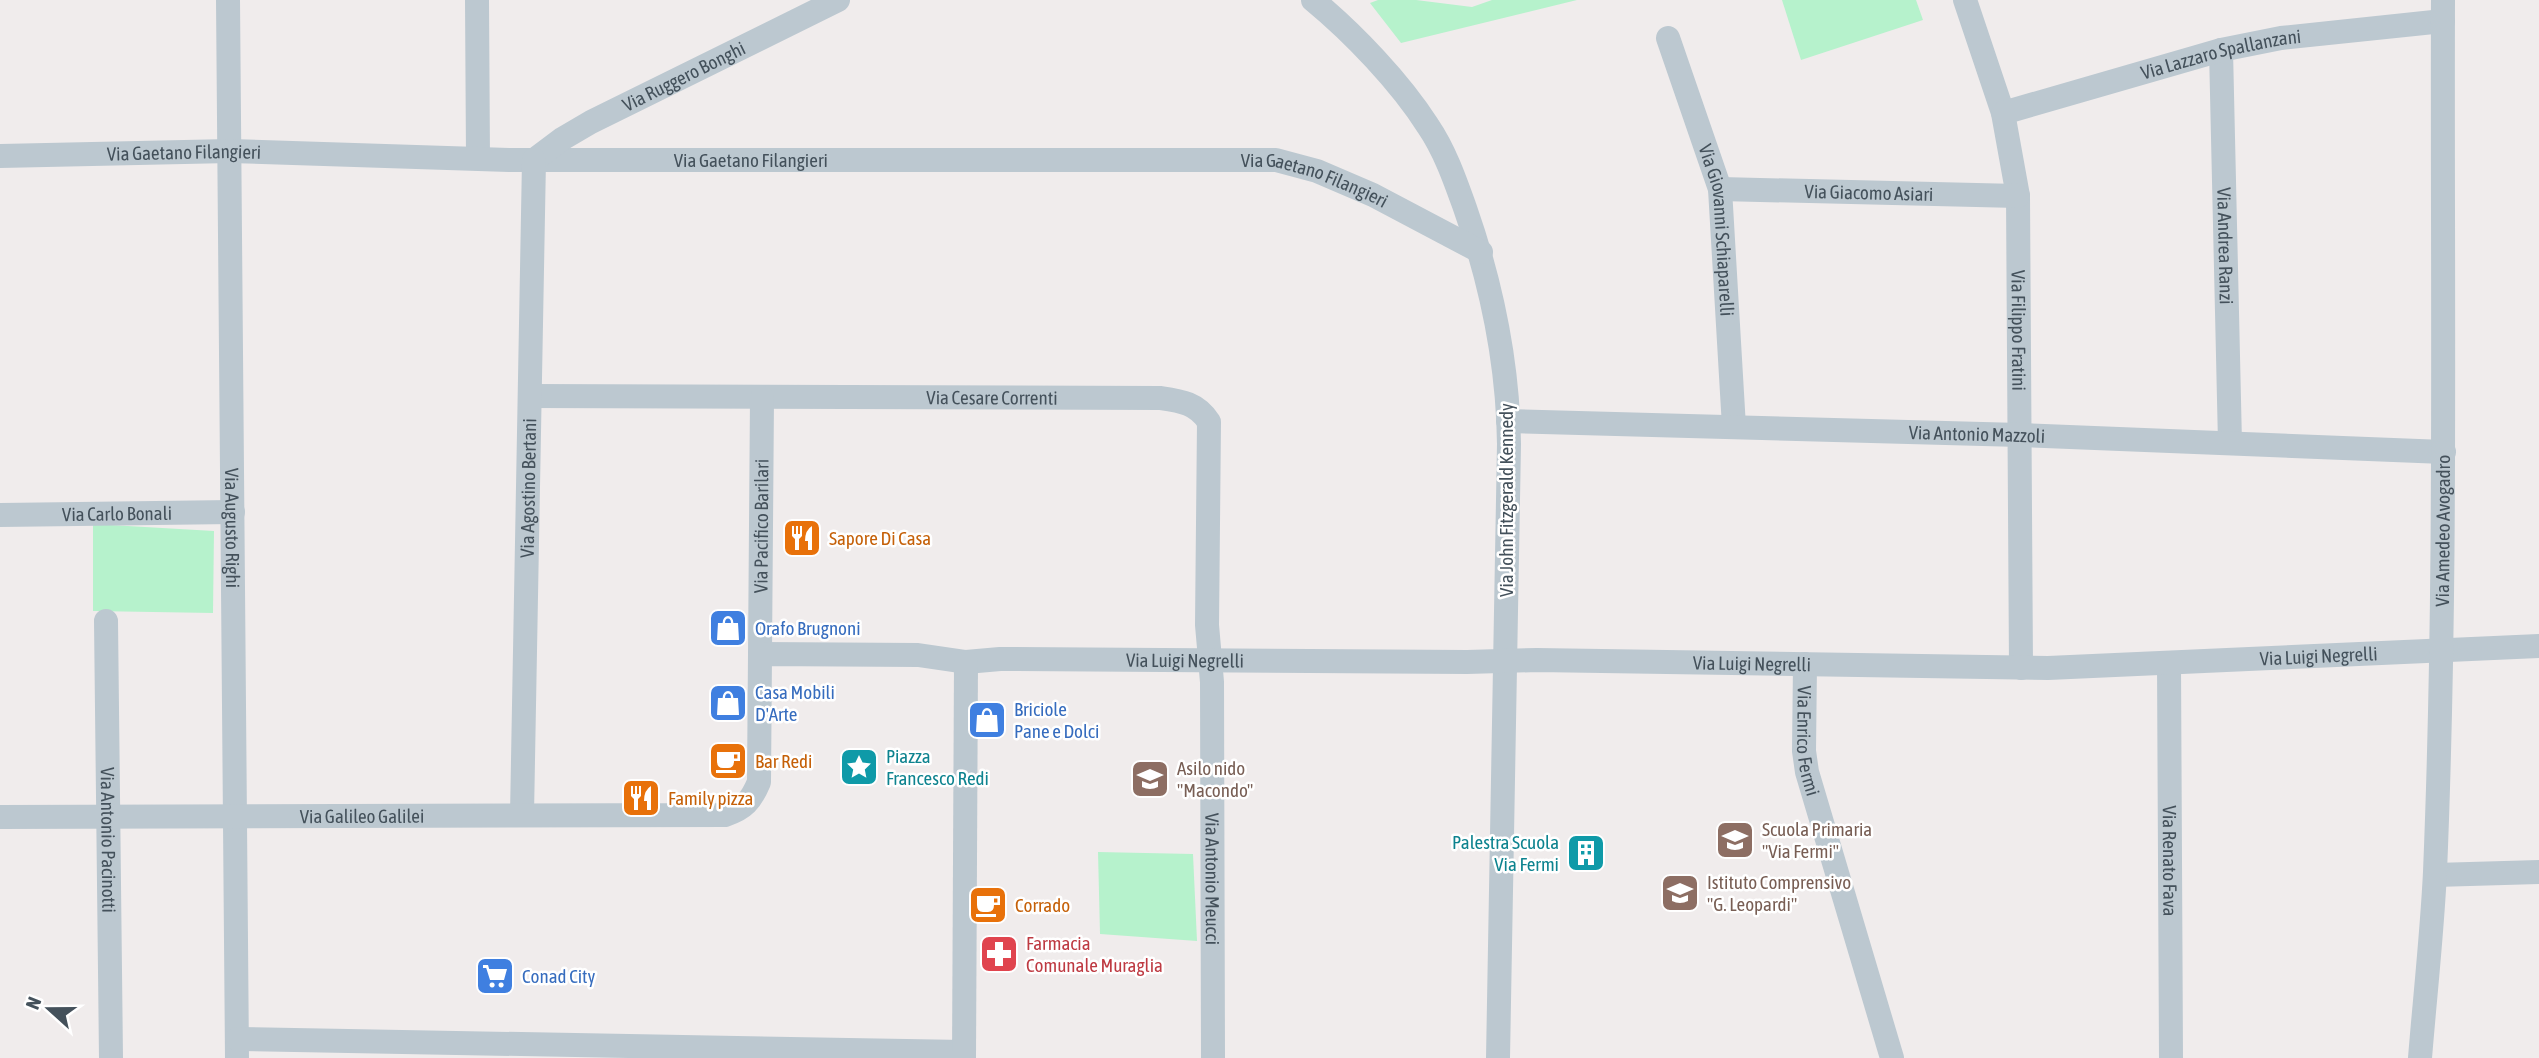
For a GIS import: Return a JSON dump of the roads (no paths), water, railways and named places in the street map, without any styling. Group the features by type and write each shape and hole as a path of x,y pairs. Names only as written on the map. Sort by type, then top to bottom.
{"street":[{"name":"Via Augusto Righi","path":"229,0 237,1049"},
{"path":"477,0 478,158"},
{"name":"Via Ruggero Bonghi","path":"534,160 591,122 838,0"},
{"name":"Via John Fitzgerald Kennedy","path":"1313,0 1381,67 1428,125 1448,161 1481,253 1494,302 1503,355 1508,421 1498,1058"},
{"name":"Via Filippo Fratini","path":"1965,0 2003,113 2018,196 2021,668"},
{"name":"Via Lazzaro Spallanzani","path":"2003,113 2221,50 2443,10"},
{"name":"Via Amedeo Avogadro","path":"2420,1058 2435,875 2441,652 2444,452 2443,10"},
{"name":"Via Giovanni Schiaparelli","path":"1668,38 1720,189 1734,427"},
{"name":"Via Andrea Ranzi","path":"2221,50 2230,443"},
{"name":"Via Gaetano Filangieri","path":"0,156 230,151 534,160 1276,160 1317,171 1373,195 1481,253"},
{"name":"Via Agostino Bertani","path":"522,815 534,160"},
{"name":"Via Giacomo Asiari","path":"1720,189 2018,196"},
{"name":"Via Cesare Correnti","path":"530,396 1160,398 1187,402 1202,410 1209,422 1209,660"},
{"name":"Via Pacifico Barilari","path":"760,654 762,397"},
{"name":"Via Antonio Mazzoli","path":"1508,421 2020,435 2444,452"},
{"name":"Via Carlo Bonali","path":"0,515 233,512"},
{"name":"Via Antonio Pacinotti","path":"106,621 111,1058"},
{"name":"Via Luigi Negrelli","path":"966,662 1000,659 1536,660 2021,668 2539,646"},
{"path":"237,1049 964,1055 966,662 918,655 760,654"},
{"name":"Via Galileo Galilei","path":"0,817 725,815 741,810 752,799 759,782 760,654"},
{"name":"Via Antonio Meucci","path":"1209,660 1212,682 1213,1058"},
{"name":"Via Renato Fava","path":"2169,663 2171,1058"},
{"name":"Via Enrico Fermi","path":"1805,664 1804,751 1807,772 1892,1058"},
{"path":"2435,875 2539,872"}],"place":[{"name":"Sapore Di Casa","path":"802,538"},
{"name":"Orafo Brugnoni","path":"728,628"},
{"name":"Casa Mobili D'Arte","path":"728,703"},
{"name":"Briciole Pane e Dolci","path":"987,720"},
{"name":"Bar Redi","path":"728,761"},
{"name":"Piazza Francesco Redi","path":"859,767"},
{"name":"Asilo nido \"Macondo\"","path":"1150,779"},
{"name":"Family pizza","path":"641,798"},
{"name":"Scuola Primaria \"Via Fermi\"","path":"1735,840"},
{"name":"Palestra Scuola Via Fermi","path":"1586,853"},
{"name":"Istituto Comprensivo \"G. Leopardi\"","path":"1680,893"},
{"name":"Corrado","path":"988,905"},
{"name":"Farmacia Comunale Muraglia","path":"999,954"},
{"name":"Conad City","path":"495,976"}]}
